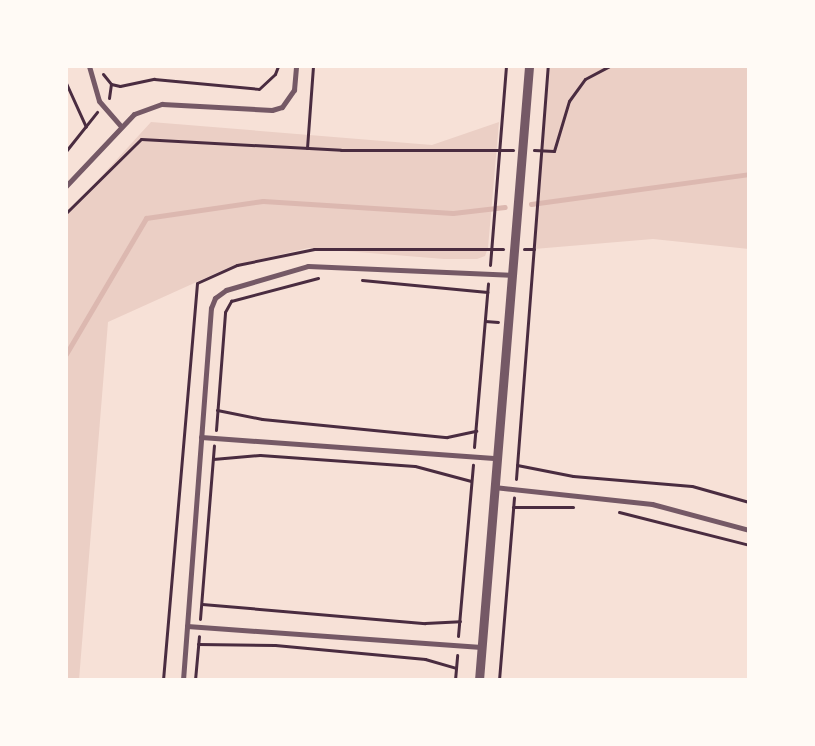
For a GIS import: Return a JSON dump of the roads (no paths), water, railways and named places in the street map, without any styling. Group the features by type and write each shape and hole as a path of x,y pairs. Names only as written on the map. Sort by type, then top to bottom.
{"street":[{"path":"89,66 103,105 121,126"},
{"path":"66,186 134,114 162,104 272,110 282,107 294,90 296,66"},
{"path":"479,680 529,66"},
{"path":"183,680 211,308 215,298 226,290 308,266 512,275"},
{"path":"201,438 497,458"},
{"path":"494,487 652,504 749,530"},
{"path":"187,626 481,647"}],"waterway":[{"path":"531,204 749,174"},
{"path":"66,354 146,218 263,201 453,213 505,207"}]}
